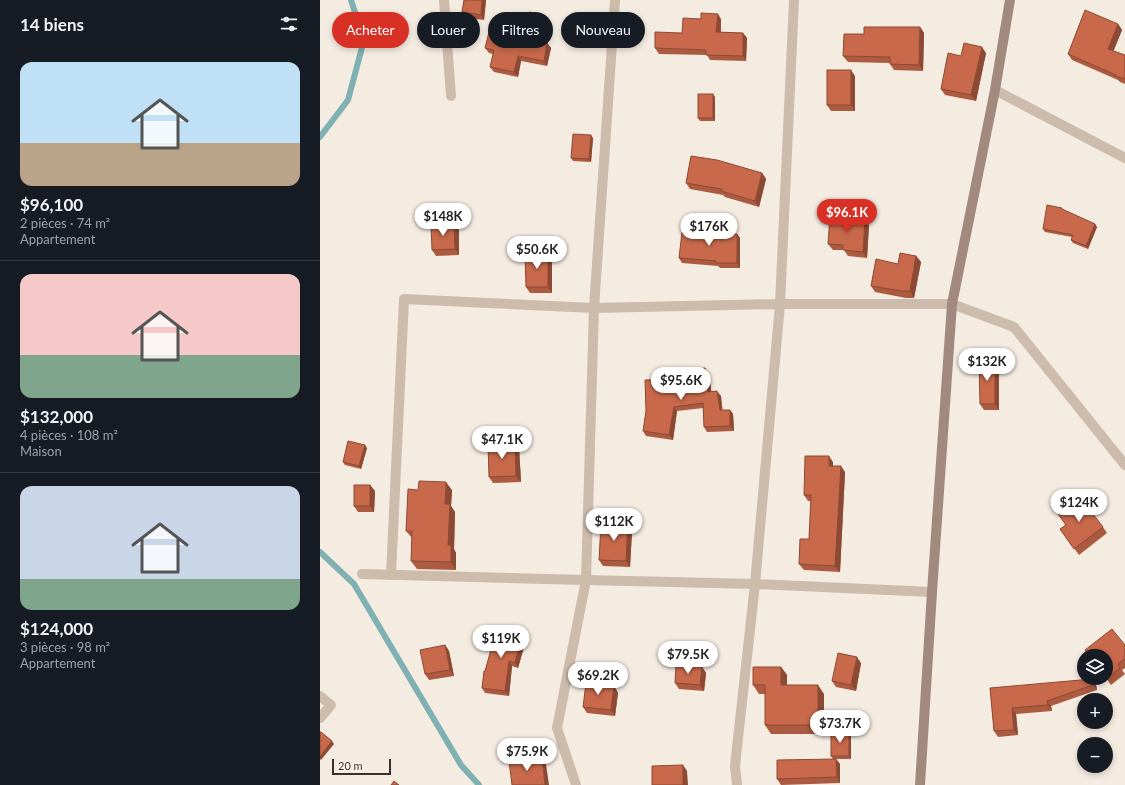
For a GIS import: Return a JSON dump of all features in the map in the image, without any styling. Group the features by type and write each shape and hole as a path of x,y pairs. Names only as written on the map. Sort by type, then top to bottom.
{"street":[{"path":"444,0 451,96"},
{"path":"576,785 557,728 586,580 594,308 615,0"},
{"path":"737,785 735,766 755,584 780,304 794,0"},
{"path":"920,785 952,304 995,90 1010,0"},
{"path":"995,90 1125,158"},
{"path":"391,575 404,299 594,308 780,304 952,304 1014,327 1125,465"},
{"path":"362,574 755,584 932,592"},
{"path":"320,696 331,704 320,718"}],"building":[{"path":"464,0 482,0 481,15 480,12 462,12"},
{"path":"1085,10 1118,24 1108,49 1125,55 1125,79 1115,76 1116,75 1068,54"},
{"path":"701,13 718,14 716,32 743,33 743,56 706,55 706,50 655,48 655,32 682,33 683,18 701,19"},
{"path":"864,27 920,27 919,65 890,64 890,57 843,56 844,34 864,34"},
{"path":"488,36 488,48 546,48 544,61 518,56 514,72 490,67 494,50 485,48"},
{"path":"964,43 982,47 971,95 941,89 948,53 961,56"},
{"path":"827,70 851,70 851,105 827,105"},
{"path":"698,94 713,94 713,118 698,118"},
{"path":"573,134 591,135 589,159 571,158"},
{"path":"691,156 717,160 762,173 755,201 721,191 721,189 686,183"},
{"path":"1047,205 1062,208 1095,224 1086,246 1071,240 1073,235 1043,229"},
{"path":"830,216 865,219 863,252 843,250 843,245 828,244"},
{"path":"431,224 454,224 455,249 432,250"},
{"path":"682,232 716,235 737,234 737,263 716,263 716,261 679,258"},
{"path":"548,252 548,287 526,287 525,253"},
{"path":"900,253 916,256 910,291 871,286 876,259 898,264"},
{"path":"995,360 995,404 980,404 979,361"},
{"path":"705,368 708,392 717,391 720,410 730,410 730,426 704,427 703,403 674,407 669,435 643,431 646,411 645,380 684,379 683,371"},
{"path":"348,441 365,445 359,466 343,462"},
{"path":"515,442 516,476 489,477 488,443"},
{"path":"805,456 829,456 829,466 841,466 835,566 799,564 800,539 809,539 811,495 804,495"},
{"path":"419,481 446,482 445,504 450,504 448,545 451,545 451,562 411,561 412,531 406,531 408,489 418,490"},
{"path":"354,485 370,485 370,506 354,506"},
{"path":"1080,497 1103,527 1074,549 1060,529 1066,525 1058,514"},
{"path":"601,524 628,525 626,561 599,560"},
{"path":"497,628 522,635 515,663 509,661 505,691 482,688 484,671"},
{"path":"1112,629 1125,645 1125,658 1118,664 1120,668 1113,674 1113,649 1086,649"},
{"path":"445,645 450,670 425,674 420,650"},
{"path":"838,653 857,657 851,685 832,681"},
{"path":"676,665 702,667 700,685 675,683"},
{"path":"753,667 781,667 781,685 818,685 818,725 765,725 765,685 753,685"},
{"path":"1077,680 1077,685 1093,685 1047,701 1048,705 1012,708 1014,730 994,731 990,688"},
{"path":"586,683 614,686 611,710 583,707"},
{"path":"320,732 332,741 320,756"},
{"path":"831,732 849,732 849,756 831,756"},
{"path":"542,758 545,785 512,785 509,761"},
{"path":"836,759 837,777 777,779 777,760"},
{"path":"683,765 683,785 652,785 652,766"},
{"path":"394,781 399,785 391,785"}],"waterway":[{"path":"320,137 348,100 364,40 351,0"},
{"path":"320,552 354,584 461,765 479,785"}]}
